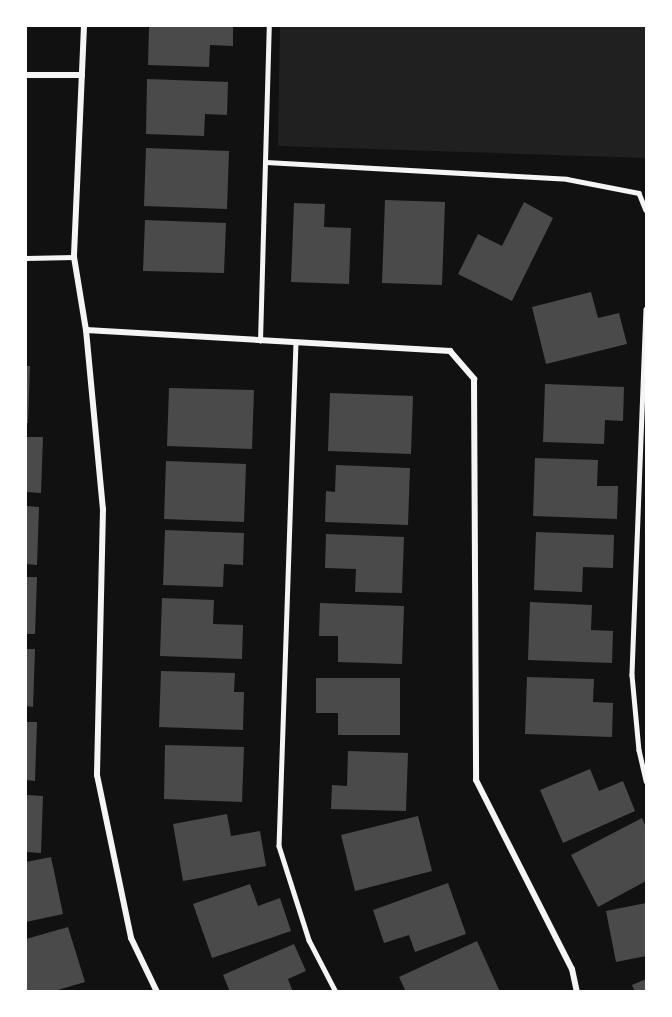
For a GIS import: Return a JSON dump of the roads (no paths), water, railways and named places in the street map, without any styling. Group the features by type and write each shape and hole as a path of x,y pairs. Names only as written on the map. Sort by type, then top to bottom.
{"street":[{"path":"84,26 74,257 86,330 103,509 97,775 131,938 158,992"},
{"path":"26,75 82,75"},
{"path":"86,330 450,351 474,379 476,780 572,969 578,992"}],"lane":[{"path":"260,341 269,26"},
{"path":"266,162 567,179 639,193 646,210"},
{"path":"26,258 74,257"},
{"path":"646,309 632,675 639,750 646,781"},
{"path":"296,342 279,846 309,940 336,992"}]}
